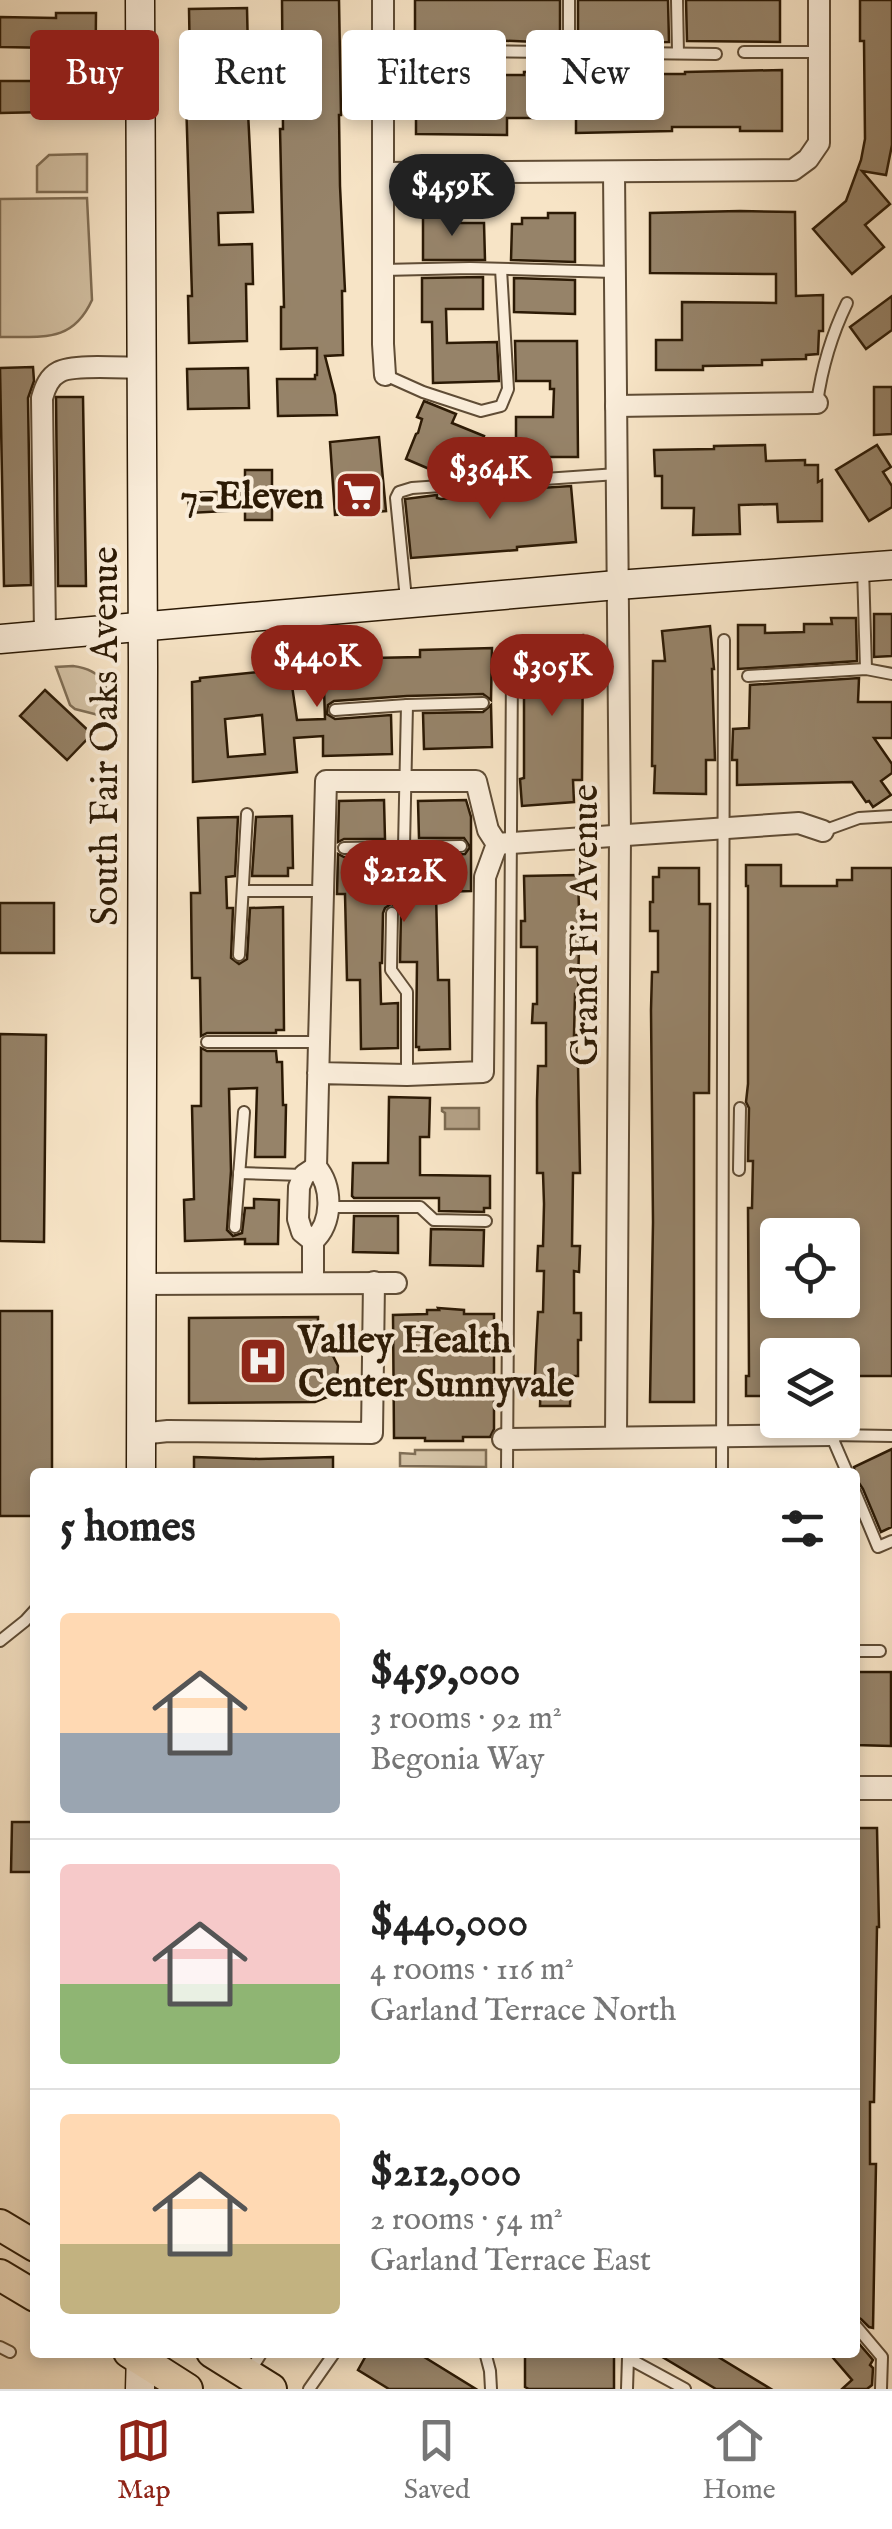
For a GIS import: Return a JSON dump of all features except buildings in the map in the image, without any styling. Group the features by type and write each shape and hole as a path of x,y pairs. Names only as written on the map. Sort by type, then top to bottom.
{"main road":[{"name":"South Fair Oaks Avenue","path":"140,0 140,1468"},
{"path":"0,639 892,564"},
{"path":"0,2225 30,2243"},
{"path":"0,2275 30,2293"},
{"path":"226,2358 260,2372"},
{"path":"138,2363 187,2389"}],"street":[{"path":"383,0 383,30"},
{"path":"384,173 793,170 808,160 819,143 819,0"},
{"path":"384,120 385,375"},
{"name":"Grand Fir Avenue","path":"614,172 620,835 616,1437"},
{"path":"45,635 42,398 51,378 68,368 141,368"},
{"path":"616,406 817,403"},
{"path":"313,1283 313,1242 302,1232 298,1219 298,1187 310,1171 318,1073 326,780 476,780 488,830 504,843 798,823 822,830"},
{"path":"318,1073 483,1072 485,877 504,843"},
{"path":"310,1171 326,1185 328,1207 324,1232 313,1242"},
{"path":"140,1434 372,1434 374,1282"},
{"path":"140,1284 396,1283"},
{"path":"505,1438 760,1436"},
{"path":"860,1788 892,1788"}],"lane":[{"path":"568,0 569,30"},
{"path":"677,0 678,53"},
{"path":"744,52 820,52"},
{"path":"664,53 716,54"},
{"path":"385,375 481,412 500,406 508,390 501,269"},
{"path":"384,270 615,272"},
{"path":"817,403 831,335 847,303"},
{"path":"407,605 396,498 399,492 616,474"},
{"path":"863,567 866,668"},
{"path":"722,1468 724,640"},
{"path":"507,1468 504,843 512,666"},
{"path":"748,676 866,668 892,674"},
{"path":"336,710 484,702"},
{"path":"404,848 407,705"},
{"path":"239,955 247,814"},
{"path":"822,830 859,818 892,816"},
{"path":"344,848 461,846"},
{"path":"243,890 323,891"},
{"path":"392,912 392,970 407,992 407,1075"},
{"path":"207,1042 319,1042"},
{"path":"739,1170 740,1108"},
{"path":"235,1227 244,1112"},
{"path":"239,1172 310,1171"},
{"path":"328,1207 420,1208 434,1220 486,1221"},
{"path":"860,1435 892,1436"},
{"path":"832,1438 844,1468"},
{"path":"860,1504 878,1548 892,1541"},
{"path":"0,1641 30,1616"},
{"path":"860,1651 880,1651"},
{"path":"860,2331 882,2356 881,2389"},
{"path":"308,2389 331,2358"},
{"path":"487,2358 490,2389"},
{"path":"628,2389 628,2358 685,2389"}],"shaded area":[{"path":"87,154 87,192 37,192 37,166 49,155"},
{"path":"87,198 92,300 84,314 65,331 54,335 0,337 0,199"},
{"path":"73,666 92,672 104,683 110,718 70,705 56,667"},
{"path":"442,1108 479,1108 479,1129 445,1129"},
{"path":"415,1450 486,1450 486,1467 400,1466 400,1453 415,1454"}],"place":[{"name":"7-Eleven","path":"359,495"},
{"name":"Valley Health Center Sunnyvale","path":"263,1361"}]}
